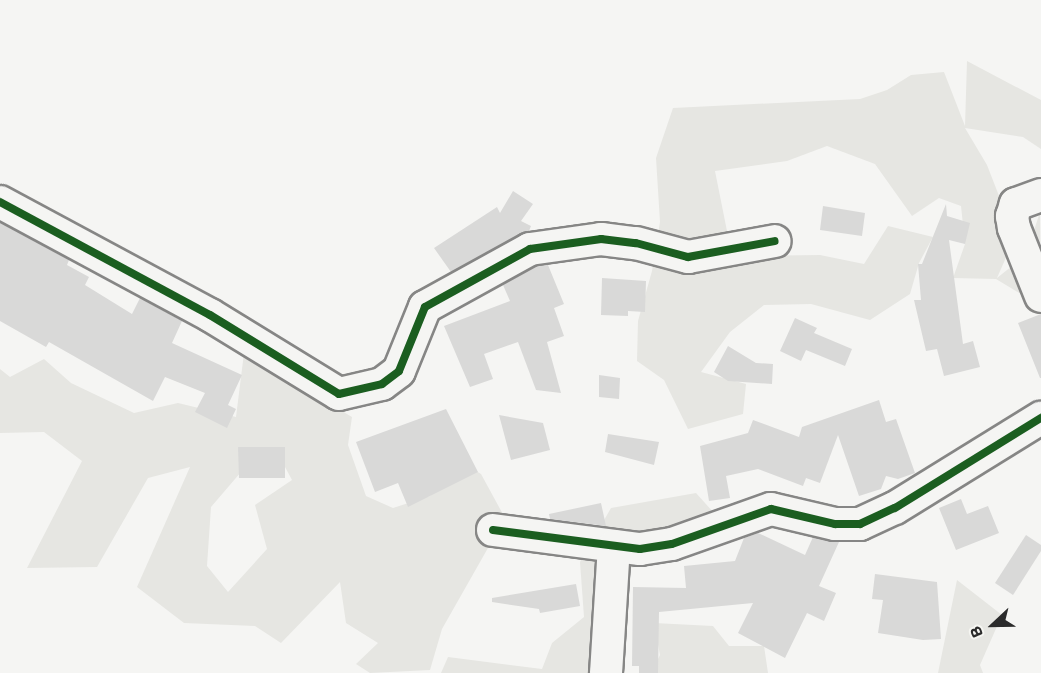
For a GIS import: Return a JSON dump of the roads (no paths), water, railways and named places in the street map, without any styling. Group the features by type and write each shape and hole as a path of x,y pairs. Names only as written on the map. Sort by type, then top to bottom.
{"street":[{"path":"1041,195 1016,204 1012,216 1014,228 1041,296"},
{"path":"0,202 210,315 339,394 382,384 399,371 425,307 530,249 601,239 636,243 688,257 775,241"},
{"path":"493,530 614,546 656,549 771,509 835,524 860,524 895,508 1041,418"},
{"path":"606,673 614,546"}]}
